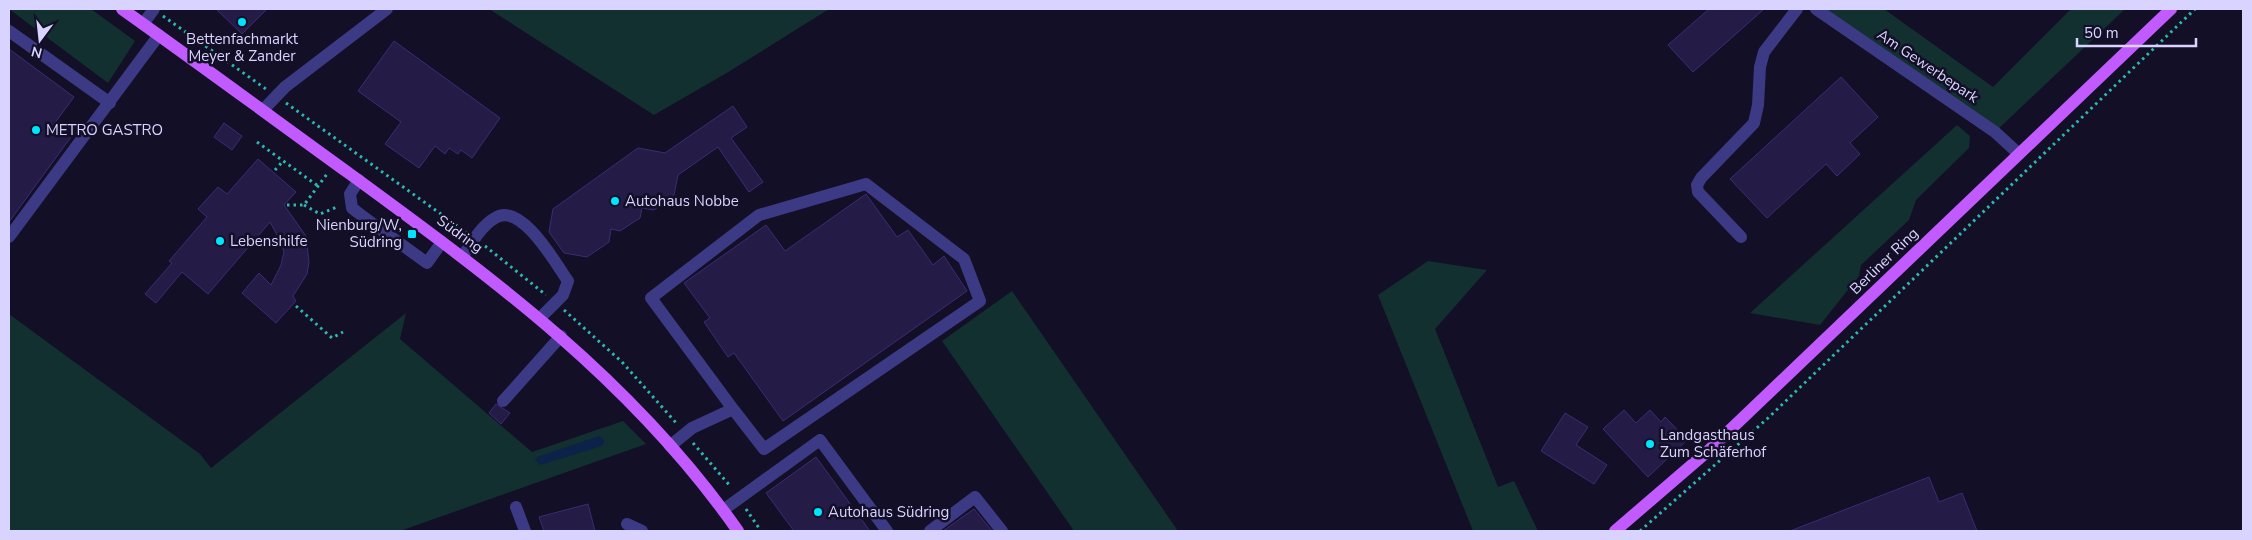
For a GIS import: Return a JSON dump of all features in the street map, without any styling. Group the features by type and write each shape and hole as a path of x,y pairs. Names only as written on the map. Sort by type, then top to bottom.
{"main road":[{"name":"Südring","path":"122,9 463,256 540,318 625,397 670,446 738,531"},
{"name":"Berliner Ring","path":"1615,531 1708,451 2171,9"}],"street":[{"path":"143,24 154,9"},
{"path":"263,110 285,87 388,9"},
{"path":"1741,237 1698,192 1697,185 1701,178 1754,123 1758,105 1760,67 1764,52 1797,9"},
{"name":"Am Gewerbepark","path":"1816,9 1995,132 2019,154"},
{"path":"9,31 110,103"},
{"path":"9,237 159,35"},
{"path":"359,180 350,194 352,208 427,263 442,242"},
{"path":"866,184 964,259 980,301 764,449 733,409 651,298 759,215 866,184"},
{"path":"463,256 475,238 496,217 502,214 516,217 535,234 568,281 563,294 540,318"},
{"path":"503,401 561,336"},
{"path":"670,446 692,428 733,409"},
{"path":"723,510 820,440 888,531"},
{"path":"930,531 975,497 1002,531"},
{"path":"516,507 525,531"},
{"path":"627,524 642,531"}],"path":[{"path":"1640,531 1768,418 2195,9"},
{"path":"257,142 318,186"},
{"path":"276,170 283,161"},
{"path":"304,205 335,163"},
{"path":"287,205 304,205 320,214 339,206 352,208"},
{"path":"296,306 332,338 343,332"}],"green space":[{"path":"9,9 91,9 135,41 108,83"},
{"path":"489,9 829,9 730,71 654,115"},
{"path":"1816,9 1884,9 1993,87 2071,9 2125,9 1995,132"},
{"path":"1957,125 1970,136 1969,148 1916,200 1909,220 1861,265 1859,276 1820,325 1750,313"},
{"path":"1428,261 1487,270 1435,329 1498,487 1514,481 1538,531 1473,531 1378,295"},
{"path":"1012,291 1178,531 1074,531 942,341"},
{"path":"406,313 400,339 532,452 623,421 646,444 400,531 9,531 9,314 200,454 211,468"}],"water":[{"path":"599,436 605,441 602,446 540,465 535,460 537,457"}],"building":[{"name":"Bettenfachmarkt Meyer & Zander","path":"216,9 267,9 242,34"},
{"path":"1709,9 1764,9 1693,72 1668,45"},
{"path":"394,41 500,118 472,158 461,150 458,154 449,148 445,154 435,146 419,168 385,144 401,122 358,91"},
{"name":"METRO GASTRO","path":"9,49 74,97 54,124 71,137 9,222"},
{"path":"1841,77 1878,117 1850,143 1860,154 1837,176 1826,164 1767,218 1730,179"},
{"name":"Autohaus Nobbe","path":"733,106 747,127 731,138 763,182 749,192 718,147 678,175 674,195 654,210 642,208 640,218 620,231 611,229 609,242 587,257 564,253 549,232 553,209 638,148 665,153"},
{"path":"224,123 242,136 232,150 214,137"},
{"name":"Lebenshilfe","path":"258,159 296,192 284,205 306,236 309,262 307,274 293,296 296,301 276,323 242,293 259,273 271,285 281,265 284,252 281,242 270,222 208,294 182,272 156,303 145,294 172,263 169,261 207,217 198,209 218,187 227,194"},
{"path":"866,194 897,237 908,230 933,265 944,256 967,291 783,421 734,353 728,357 704,322 710,318 684,283 766,225 785,251"},
{"path":"496,404 510,413 501,424 489,413"},
{"path":"1624,410 1636,423 1650,410 1661,422 1665,417 1687,440 1648,477 1603,429"},
{"path":"1565,413 1588,427 1576,445 1607,465 1594,484 1541,451"},
{"name":"Autohaus Südring","path":"816,457 870,531 794,531 766,493"},
{"path":"1929,477 1939,502 1962,493 1977,531 1790,531"},
{"path":"588,504 595,531 544,531 539,517"},
{"name":"Autohaus Südring","path":"974,509 992,531 943,531 961,518"}],"place":[{"name":"Bettenfachmarkt Meyer & Zander","path":"242,22"},
{"name":"METRO GASTRO","path":"36,130"},
{"name":"Autohaus Nobbe","path":"615,201"},
{"name":"Nienburg/W, Südring","path":"412,234"},
{"name":"Lebenshilfe","path":"220,241"},
{"name":"Landgasthaus Zum Schäferhof","path":"1650,444"},
{"name":"Autohaus Südring","path":"818,512"}]}
